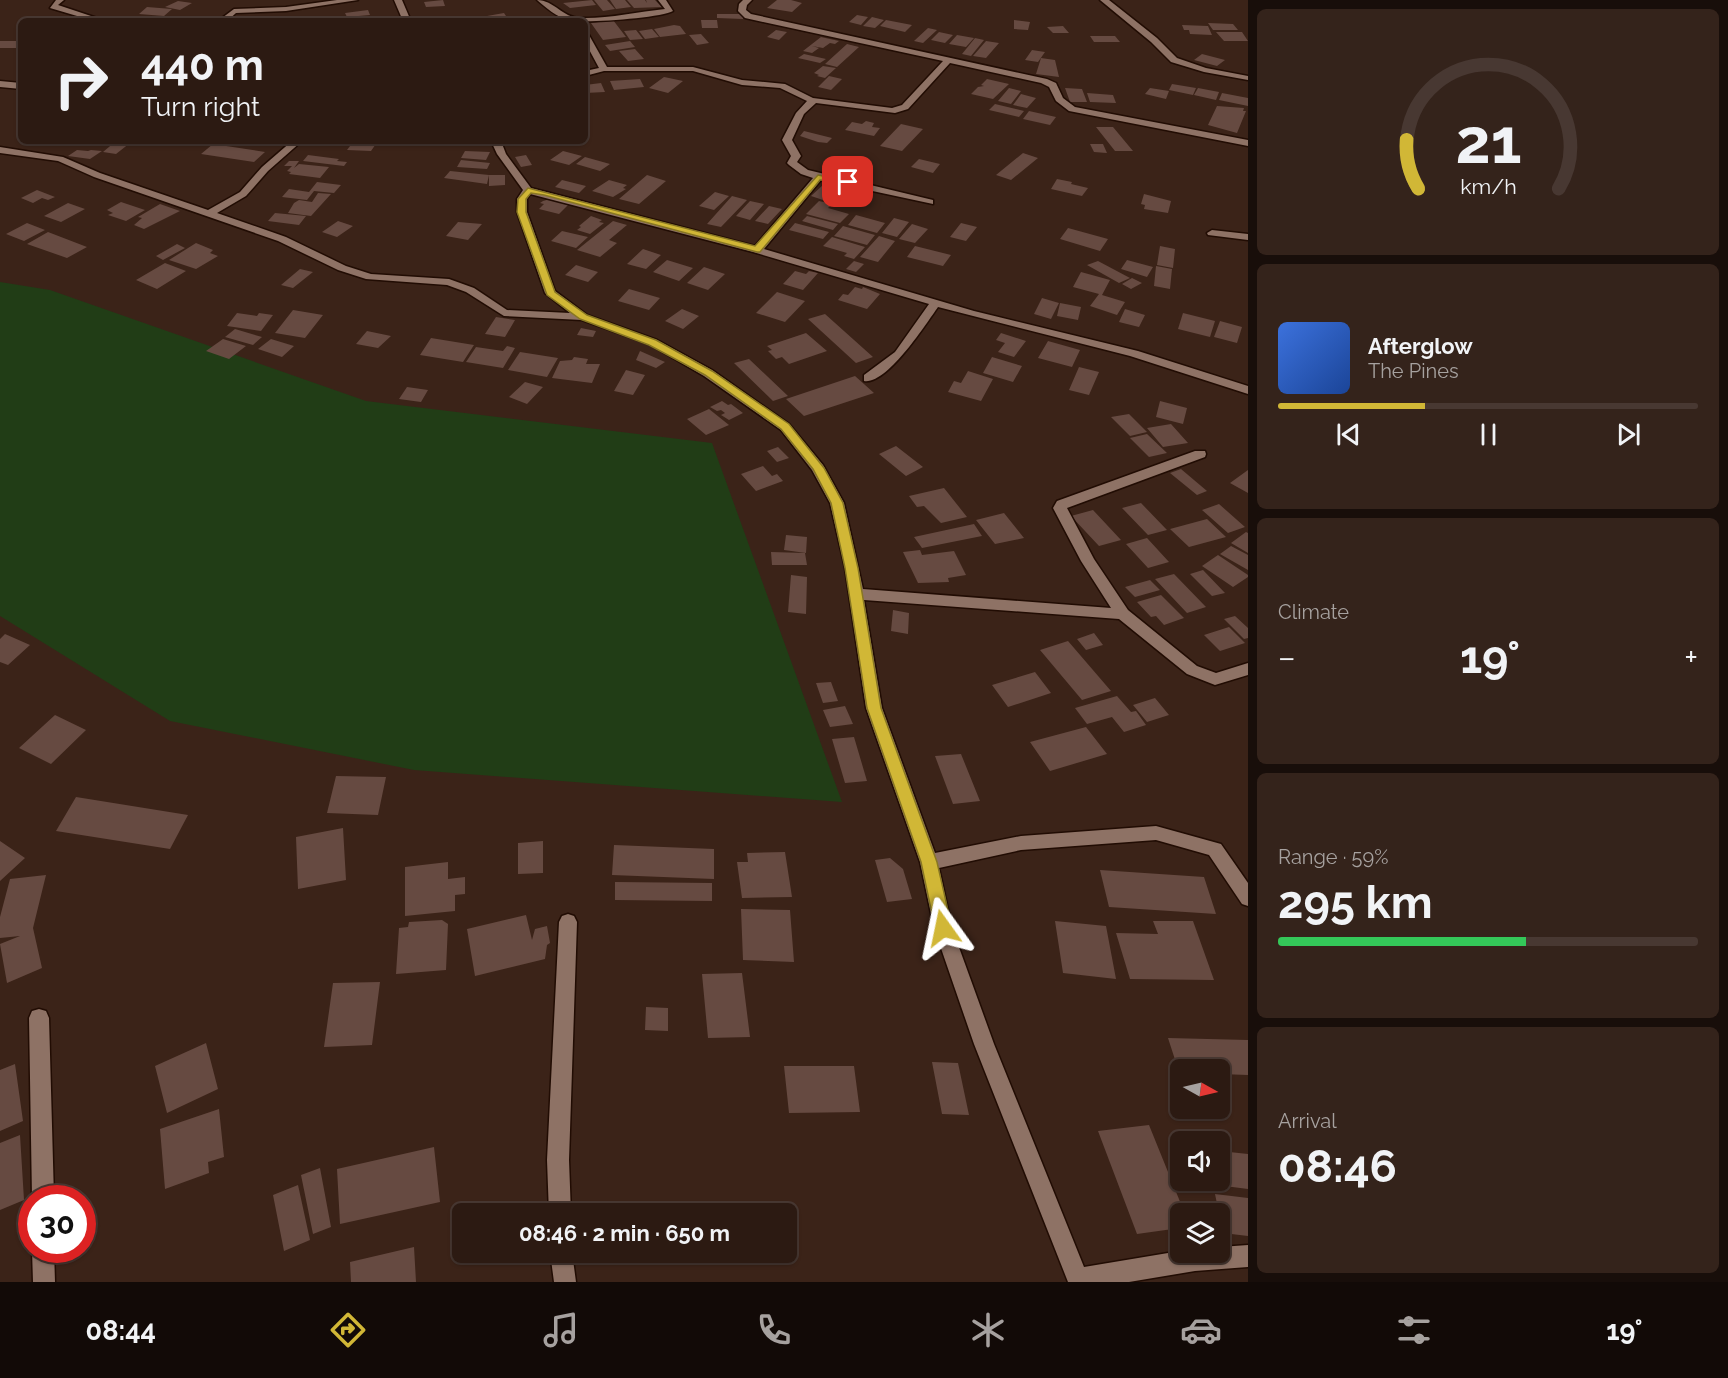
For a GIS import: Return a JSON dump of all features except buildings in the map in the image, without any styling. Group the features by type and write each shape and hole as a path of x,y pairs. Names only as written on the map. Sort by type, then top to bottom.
{"street":[{"path":"60,0 53,6 92,18"},
{"path":"226,18 234,11 241,10 286,9 354,0"},
{"path":"398,0 406,18"},
{"path":"541,0 561,15 569,18"},
{"path":"588,20 669,11 662,0"},
{"path":"748,0 743,4 742,11 748,16 1053,85 1059,99 1072,109 1248,143"},
{"path":"1104,0 1154,40 1174,60 1204,70 1248,78"},
{"path":"588,40 604,69"},
{"path":"588,73 604,69 693,69 742,82 782,86 812,100 892,111 904,107 948,60"},
{"path":"0,84 18,86"},
{"path":"812,100 812,103 800,113 787,140 796,156 792,163 808,175 818,178 848,182 930,202"},
{"path":"210,213 243,194 265,169 294,144"},
{"path":"497,144 528,190 757,250 934,303 1134,353 1248,390"},
{"path":"0,150 60,159 133,188 282,239 342,268 370,277 449,282 470,290 504,313 583,317"},
{"path":"757,250 818,178"},
{"path":"528,190 522,199 522,212 550,293 583,317 652,342 708,373 785,427 818,468 837,503 856,594 874,708 929,862 943,928 980,1034 1078,1280 1195,1260 1248,1256"},
{"path":"1212,234 1248,237"},
{"path":"868,378 899,354 934,303"},
{"path":"1200,454 1062,504 1060,508 1069,527 1123,614 1192,670 1215,679 1248,669"},
{"path":"856,594 1123,614"},
{"path":"929,862 1021,843 1156,833 1215,849 1248,898"},
{"path":"560,1203 558,1160 568,922"},
{"path":"39,1018 43,1185"},
{"path":"43,1263 44,1282"},
{"path":"562,1263 565,1282"}],"green space":[{"path":"0,282 50,290 366,401 712,443 842,802 414,770 170,721 0,616"}],"route":[{"path":"848,182 818,178 757,250 528,190 522,199 522,212 550,293 583,317 652,342 708,373 785,427 818,468 837,503 852,568 874,708 929,862 943,928"}]}
